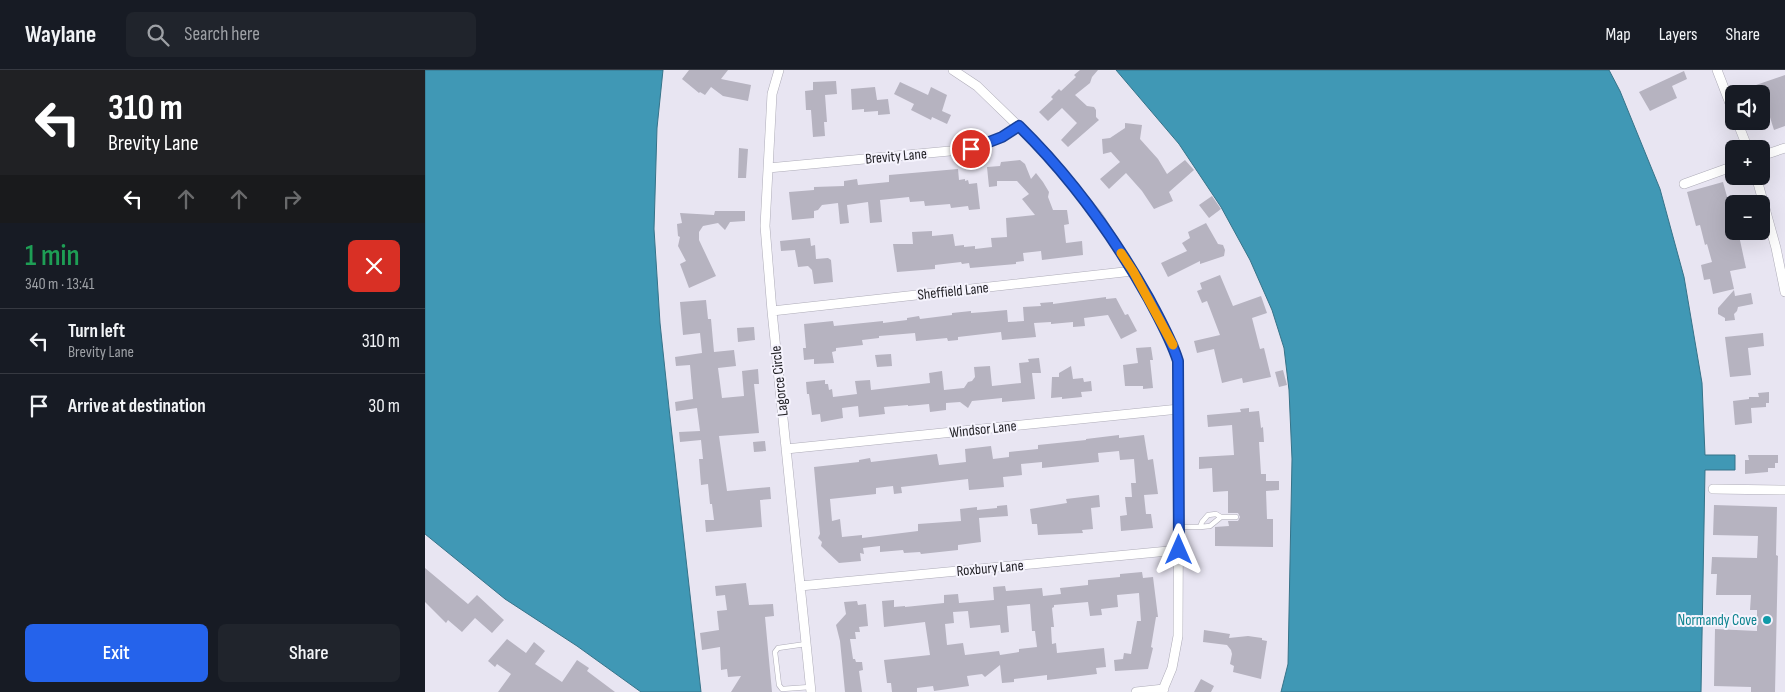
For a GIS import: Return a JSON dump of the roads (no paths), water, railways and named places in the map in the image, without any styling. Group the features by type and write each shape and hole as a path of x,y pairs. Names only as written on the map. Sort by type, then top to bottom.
{"street":[{"name":"Lagorce Circle","path":"779,70 772,94 765,226 811,689"},
{"path":"953,70 977,86 1048,155 1097,216 1133,271 1173,344 1178,361 1179,409 1178,636 1172,668 1163,690 1136,692"},
{"path":"1717,70 1725,91"},
{"name":"Brevity Lane","path":"768,168 971,149 1002,137 1019,126"},
{"path":"1770,153 1785,148"},
{"path":"1684,184 1725,169"},
{"path":"1759,185 1785,292"},
{"name":"Sheffield Lane","path":"772,311 1133,271"},
{"name":"Windsor Lane","path":"786,449 1179,409"},
{"path":"1713,488 1785,490"},
{"name":"Roxbury Lane","path":"800,586 1179,550"}],"lane":[{"path":"1200,527 1201,522 1208,515 1216,514 1221,517 1236,517"},
{"path":"1179,527 1210,526 1221,517"},
{"path":"806,644 778,648 775,652 779,685 782,689 811,689"}],"water":[{"path":"425,70 663,70 657,128 654,229 660,323 701,692 641,692 577,646 505,599 425,534"},
{"path":"1116,70 1609,70 1620,91 1660,189 1684,277 1702,383 1705,455 1735,455 1735,470 1705,470 1701,692 1281,692 1288,664 1292,459 1289,390 1284,348 1272,310 1250,260 1221,207 1179,144"}],"place":[{"name":"Normandy Cove","path":"1767,620"}]}
